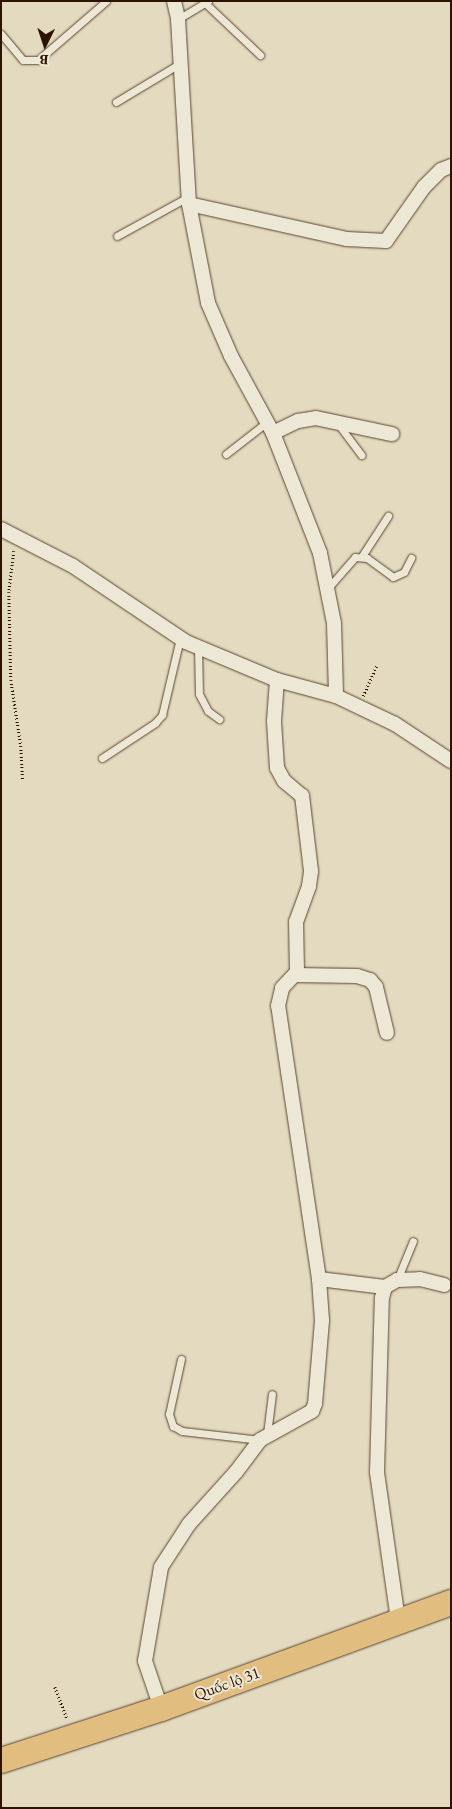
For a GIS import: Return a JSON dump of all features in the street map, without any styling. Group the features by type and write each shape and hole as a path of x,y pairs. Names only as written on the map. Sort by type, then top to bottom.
{"highway":[{"name":"Quốc lộ 31","path":"1,1760 73,1735 161,1708 451,1602"}],"street":[{"path":"174,1 178,19 189,201 208,303 231,356 270,427 317,545 328,588 334,623 336,696"},
{"path":"189,201 347,239 386,241 424,186 442,170 451,166"},
{"path":"270,427 306,419 337,422 392,434"},
{"path":"1,529 16,534 73,566 180,638 277,680 336,696 395,724 451,761"},
{"path":"161,1708 145,1654 161,1567 189,1524 236,1472 264,1437 312,1410 315,1404 322,1320 319,1279 278,1006 282,988 295,975 298,968 296,922 309,886 310,871 302,796 284,781 277,768 274,721 277,680"},
{"path":"295,975 367,978 376,987 387,1033"},
{"path":"319,1279 391,1283 420,1279 444,1285"},
{"path":"391,1283 382,1298 377,1472 398,1620"}],"lane":[{"path":"1,34 23,60 38,60 106,1"},
{"path":"178,19 206,2 260,55"},
{"path":"116,102 181,63"},
{"path":"117,236 189,201"},
{"path":"337,422 361,455"},
{"path":"226,454 270,427"},
{"path":"328,588 353,558 362,556 388,516"},
{"path":"362,556 393,577 404,572 411,558"},
{"path":"102,758 155,723 162,714 180,638"},
{"path":"198,647 198,694 208,710 219,719"},
{"path":"391,1283 413,1241"},
{"path":"181,1359 169,1414 173,1426 182,1431 264,1437 272,1394"}],"path":[{"path":"16,534 9,592 11,680 21,746 22,780"},
{"path":"358,707 376,665"},
{"path":"55,1687 73,1735"}]}
